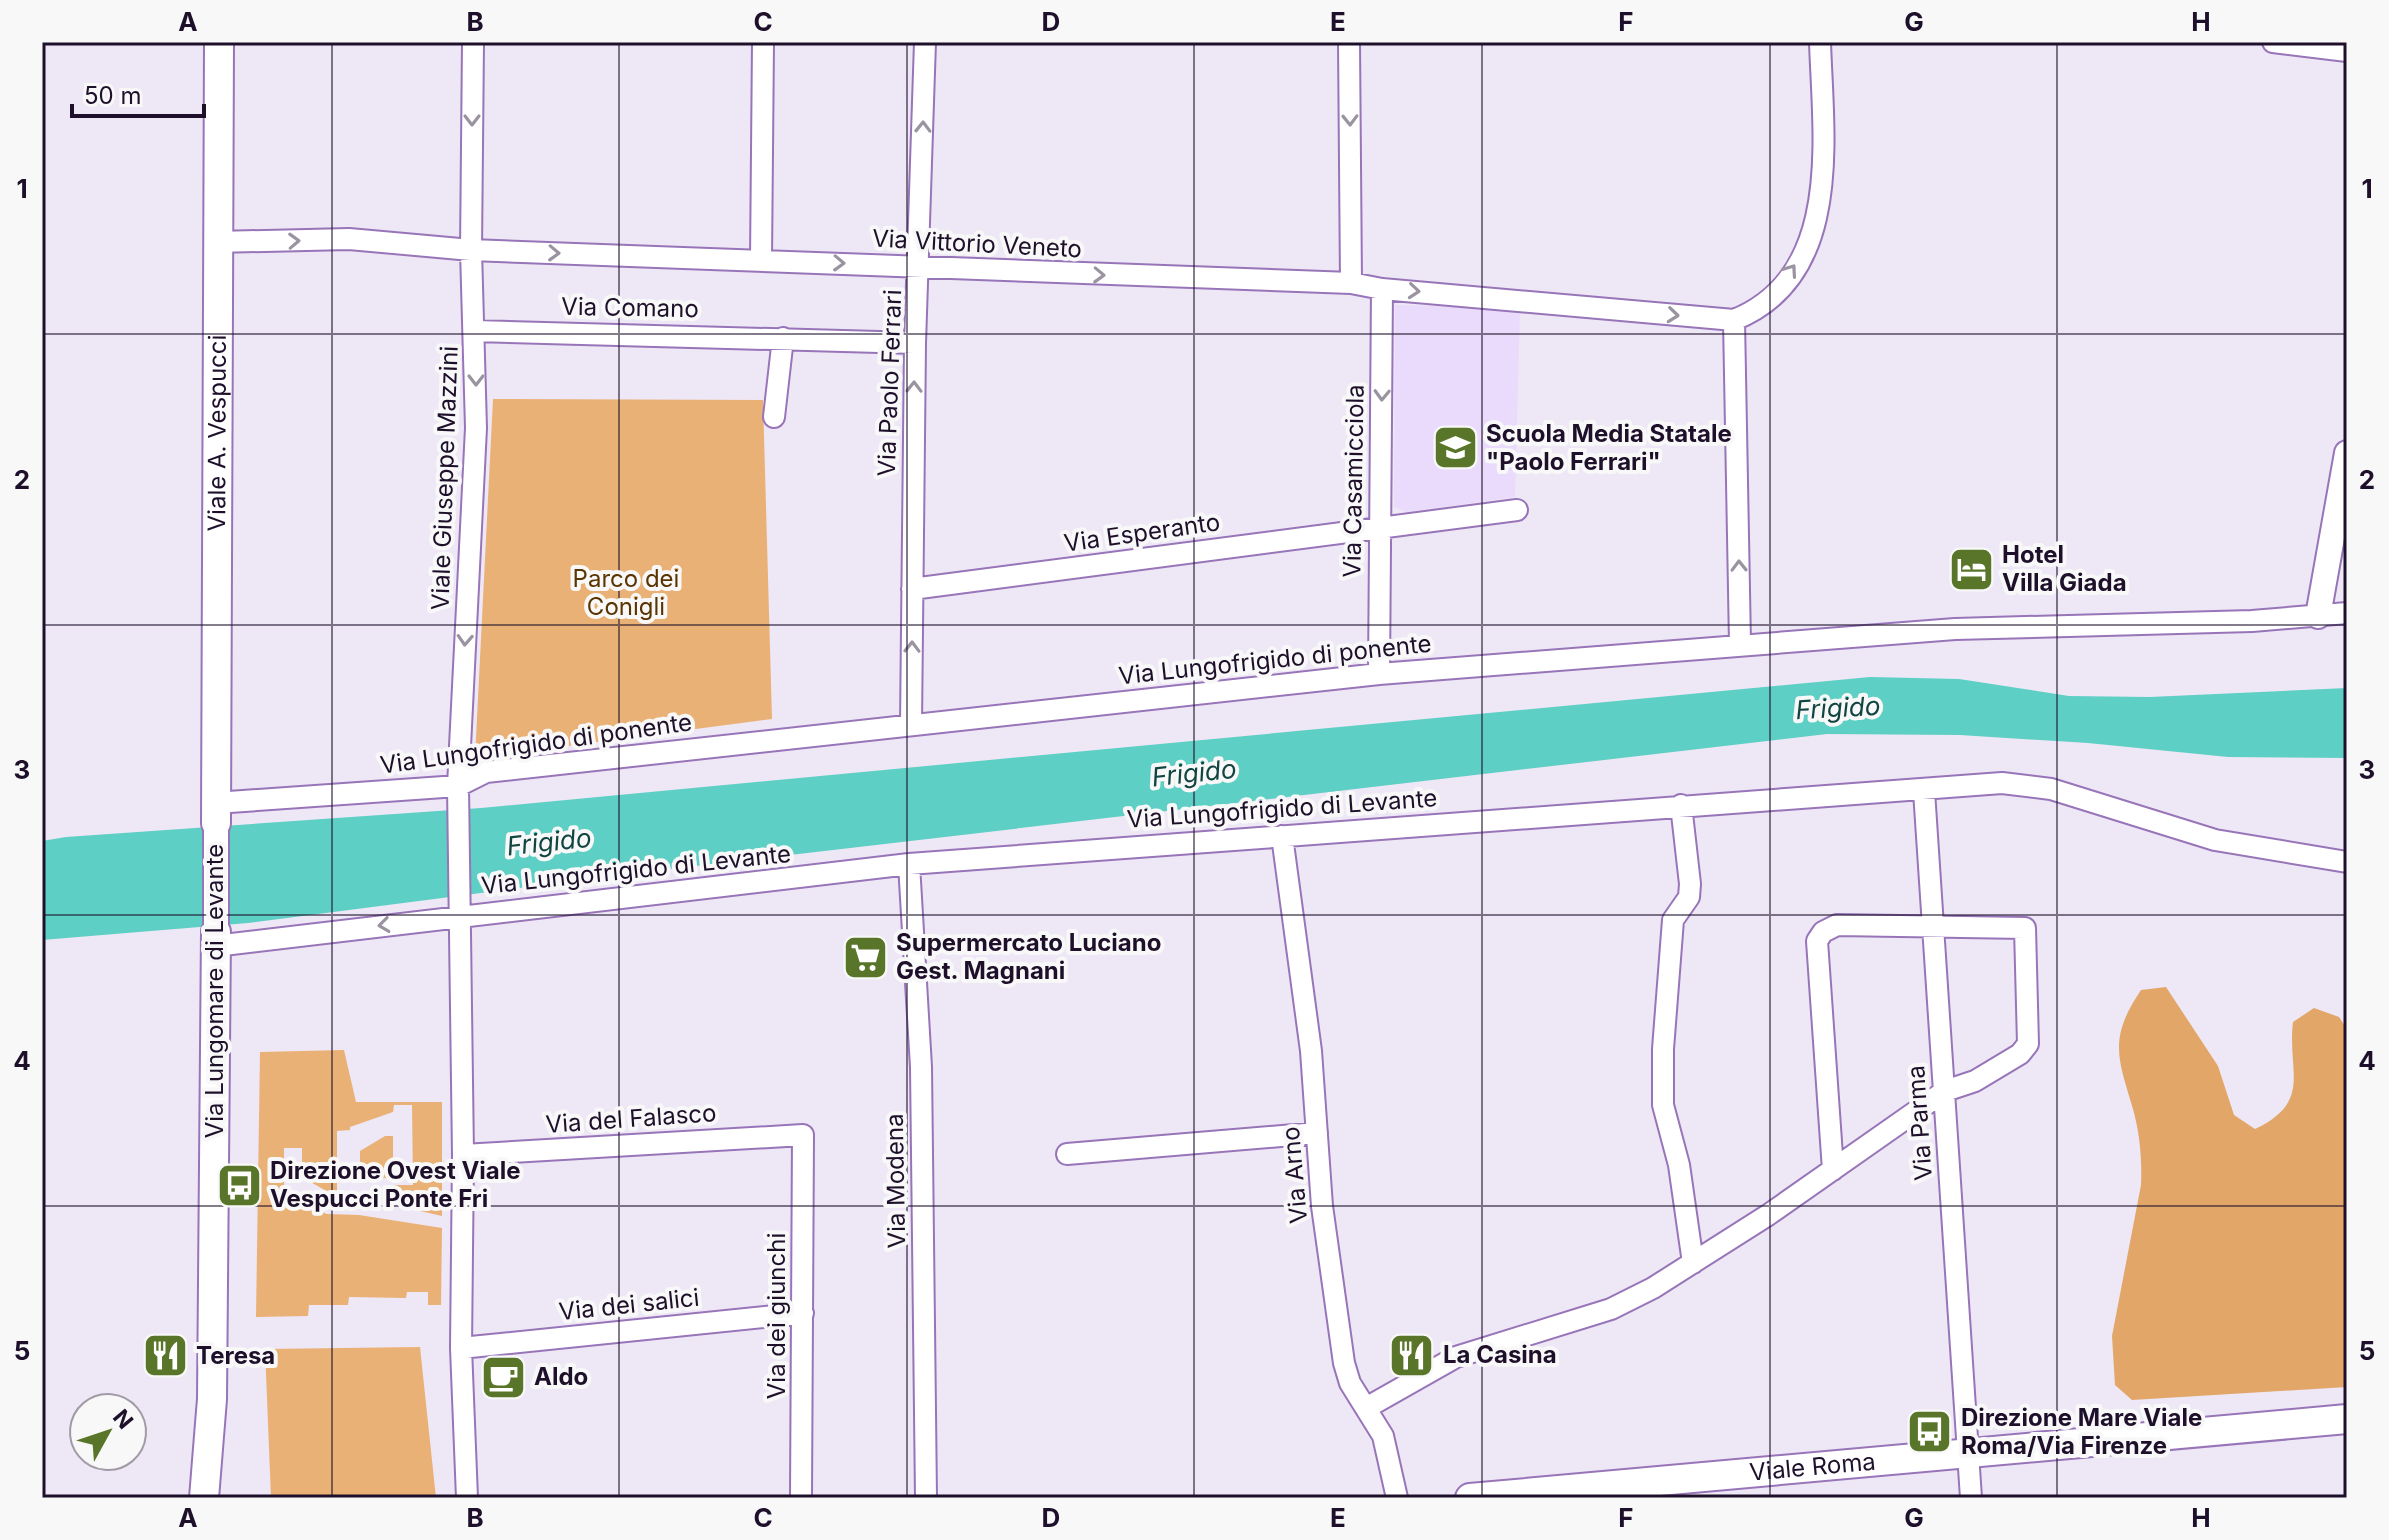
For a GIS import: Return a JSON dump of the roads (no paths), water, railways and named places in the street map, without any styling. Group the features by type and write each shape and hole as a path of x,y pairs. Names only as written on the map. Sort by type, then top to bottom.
{"main road":[{"name":"Viale A. Vespucci","path":"215,813 219,507 216,242 219,42"},
{"name":"Via Lungomare di Levante","path":"204,1498 212,1399 216,939"},
{"name":"Via Lungomare di Levante","path":"212,1399 223,1498"},
{"name":"Viale Roma","path":"1470,1498 2347,1419"}],"street":[{"name":"Viale Giuseppe Mazzini","path":"467,1498 461,1348 463,1155 459,794 476,428 471,250 473,42"},
{"path":"761,260 763,42"},
{"name":"Via Paolo Ferrari","path":"911,725 915,343 920,266 925,42"},
{"path":"1349,42 1351,283"},
{"path":"1740,644 1734,320 1767,303 1806,249 1818,219 1823,147 1820,42"},
{"path":"2273,42 2347,51"},
{"name":"Via Vittorio Veneto","path":"216,242 349,239 471,250 1351,283 1382,289 1734,320"},
{"name":"Via Casamicciola","path":"1379,674 1382,289"},
{"name":"Via Comano","path":"475,331 915,343"},
{"path":"774,417 783,338"},
{"path":"2318,616 2347,453"},
{"name":"Via Esperanto","path":"912,589 1517,510"},
{"name":"Via Lungofrigido di ponente","path":"215,813 459,794 486,772 1379,674 1740,644 2039,625 2197,623 2347,613"},
{"name":"Via Lungofrigido di Levante","path":"216,939 462,907 909,864 2002,783 2051,789 2215,840 2347,862"},
{"name":"Via Parma","path":"1924,791 1971,1498"},
{"path":"1681,805 1690,884 1689,897 1673,920 1663,1049 1663,1105 1679,1165 1693,1263"},
{"name":"Via Lungomare di Levante","path":"215,813 216,939"},
{"name":"Via Arno","path":"1282,836 1311,1051 1322,1206 1344,1363 1350,1383 1383,1436 1397,1498"},
{"name":"Via Modena","path":"909,864 921,1067 926,1498"},
{"path":"1366,1408 1456,1357 1611,1309 1693,1263 1833,1170 1945,1091 1975,1081 2020,1054 2028,1044 2025,928 1837,925 1823,932 1817,941 1833,1170"},
{"path":"1067,1154 1317,1133"},
{"name":"Via del Falasco","path":"463,1155 803,1135"},
{"name":"Via dei giunchi","path":"801,1498 803,1135"},
{"name":"Via dei salici","path":"461,1348 803,1313"},
{"path":"454,1498 466,1454"}],"water":[{"name":"Frigido","path":"1870,677 1959,679 2069,696 2150,697 2347,688 2347,758 2228,757 2088,743 1960,735 1827,734 627,874 248,923 42,940 42,841 66,837 481,808"}],"place":[{"name":"Scuola Media Statale \"Paolo Ferrari\"","path":"1455,448"},
{"name":"Hotel Villa Giada","path":"1971,569"},
{"name":"Supermercato Luciano Gest. Magnani","path":"865,957"},
{"name":"Direzione Ovest Viale Vespucci Ponte Fri","path":"239,1185"},
{"name":"La Casina","path":"1412,1355"},
{"name":"Teresa","path":"165,1356"},
{"name":"Aldo","path":"503,1377"},
{"name":"Direzione Mare Viale Roma/Via Firenze","path":"1930,1432"}],"park label":[{"name":"Parco dei Conigli","path":"626,593"}]}
